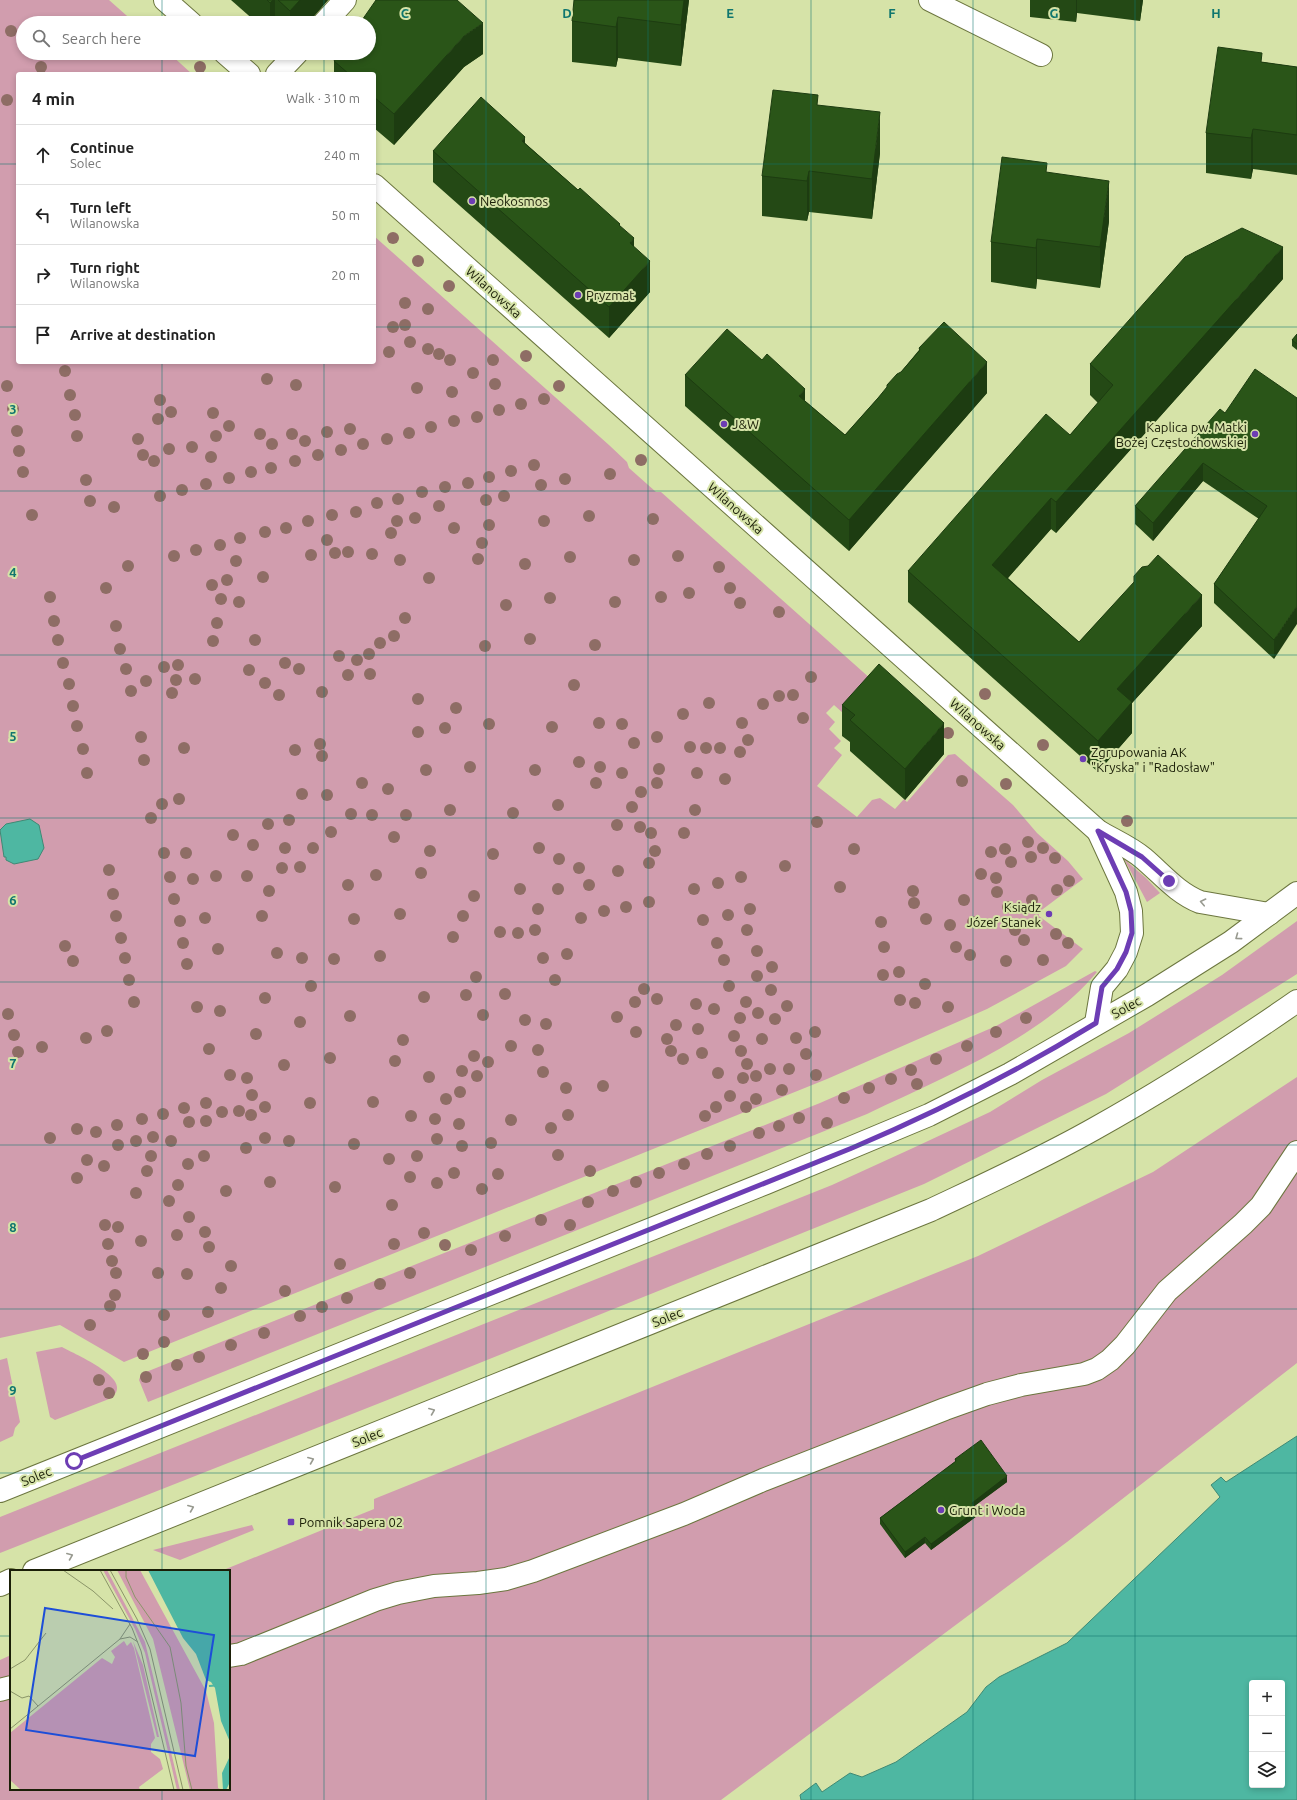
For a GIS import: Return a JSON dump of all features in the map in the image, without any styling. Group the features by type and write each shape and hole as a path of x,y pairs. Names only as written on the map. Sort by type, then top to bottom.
{"main road":[{"path":"165,0 183,16"},
{"path":"330,16 345,0"},
{"path":"930,0 1041,55"},
{"path":"233,60 247,72"},
{"path":"279,72 290,60"},
{"name":"Wilanowska","path":"376,188 1098,831 1142,857 1178,890 1190,898 1200,902 1269,914"},
{"name":"Wilanowska","path":"1096,1023 1102,987 1117,969 1126,952 1132,933 1131,911 1126,892 1098,831"},
{"name":"Solec","path":"0,1491 887,1133 929,1114 1010,1074 1096,1023 1147,996 1193,968 1297,893"},
{"name":"Solec","path":"36,1570 931,1210 992,1182 1094,1129 1164,1088 1297,1002"},
{"path":"230,1656 240,1654 375,1600 398,1593 434,1586 478,1583 506,1579 533,1571 684,1514 763,1480 945,1409 987,1394 1021,1385 1084,1374 1097,1369 1110,1360 1125,1345 1167,1291 1243,1224 1261,1206 1297,1152"},
{"path":"0,1585 10,1580"},
{"path":"0,1690 10,1687"}],"shaded area":[{"path":"0,0 109,0 127,16 16,16 16,60 177,60 190,72 16,72 16,364 376,364 376,238 609,445 627,462 629,468 656,492 661,492 872,680 843,713 834,705 826,713 835,722 829,729 841,741 834,748 842,755 817,786 857,817 872,800 880,798 895,809 904,799 907,802 948,755 955,754 1013,805 1037,833 1068,861 1083,879 1039,912 1039,916 1083,949 1066,966 987,1009 827,1079 124,1362 60,1325 0,1338"},
{"path":"1124,859 1146,878 1160,893 1147,902"},
{"path":"1297,921 1297,974 1106,1094 924,1184 390,1399 0,1553 0,1517 832,1185 990,1112 1042,1080 1129,1033 1222,975"},
{"path":"1095,971 1097,972 1074,996 1020,1037 959,1070 867,1114 148,1402 139,1380 141,1374 820,1103 996,1026"},
{"path":"1297,1077 1297,1363 1067,1542 721,1800 0,1800 0,1660 10,1655 10,1790 230,1790 230,1570 223,1570 374,1509 374,1499 978,1256 1153,1172"},
{"path":"62,1347 102,1369 111,1376 116,1384 116,1392 109,1399 55,1420 50,1417 36,1352"},
{"path":"7,1358 20,1422 15,1428 13,1436 0,1442 0,1360"},
{"path":"252,1525 254,1530 180,1560 153,1550"}],"water":[{"path":"30,819 39,825 44,848 38,859 14,864 6,860 6,857 4,857 0,830 6,824"},
{"path":"1297,1436 1297,1800 801,1800 800,1795 816,1783 822,1792 850,1773 862,1777 896,1762 967,1712 986,1687 999,1677 1067,1643 1220,1497 1211,1485 1221,1477 1226,1482"}],"building":[{"path":"278,0 300,0 290,11"},
{"path":"376,0 457,0 483,23 464,36 394,114 376,99 376,72 347,72 334,61 376,60 376,16 365,16"},
{"path":"574,0 684,0 681,25 618,17 616,27 572,21"},
{"path":"1218,47 1262,53 1261,62 1297,67 1297,135 1253,129 1251,138 1206,133"},
{"path":"773,90 818,95 817,105 880,112 872,179 809,171 807,181 762,176"},
{"path":"481,97 525,137 522,141 578,190 580,188 620,224 619,225 634,238 630,243 650,261 609,307 433,151"},
{"path":"1002,157 1047,163 1046,172 1109,181 1100,247 1037,239 1036,248 991,242"},
{"path":"1242,228 1283,247 1056,502 1051,498 992,565 1079,642 1134,582 1134,576 1142,567 1148,566 1158,555 1202,595 1117,689 1132,702 1098,741 908,571 1046,414 1070,435 1113,385 1090,364 1185,257"},
{"path":"944,322 987,362 849,520 685,375 727,329 762,360 767,354 805,389 799,396 845,435 878,398 887,385 897,374 901,372 920,350 919,348"},
{"path":"1297,334 1297,344 1292,340"},
{"path":"1255,369 1297,398 1297,606 1274,640 1214,584 1267,506 1203,463 1153,523 1135,506 1220,409 1225,413"},
{"path":"879,664 944,723 905,769 850,720 855,715 842,705"},
{"path":"981,1440 1007,1476 972,1503 977,1510 931,1544 925,1537 905,1552 880,1518 956,1461 955,1459"}],"place":[{"name":"Neokosmos","path":"472,201"},
{"name":"Pryzmat","path":"578,295"},
{"name":"J&W","path":"724,424"},
{"name":"Kaplica pw. Matki Bożej Częstochowskiej","path":"1255,434"},
{"name":"Zgrupowania AK \"Kryska\" i \"Radosław\"","path":"1083,759"},
{"name":"Ksiądz Józef Stanek","path":"1049,914"},
{"name":"Grunt i Woda","path":"941,1510"},
{"name":"Pomnik Sapera 02","path":"291,1522"}],"route":[{"path":"74,1461 852,1148 929,1114 1010,1074 1096,1023 1102,987 1117,969 1126,952 1132,933 1131,911 1126,892 1098,831 1142,857 1169,881"}]}
